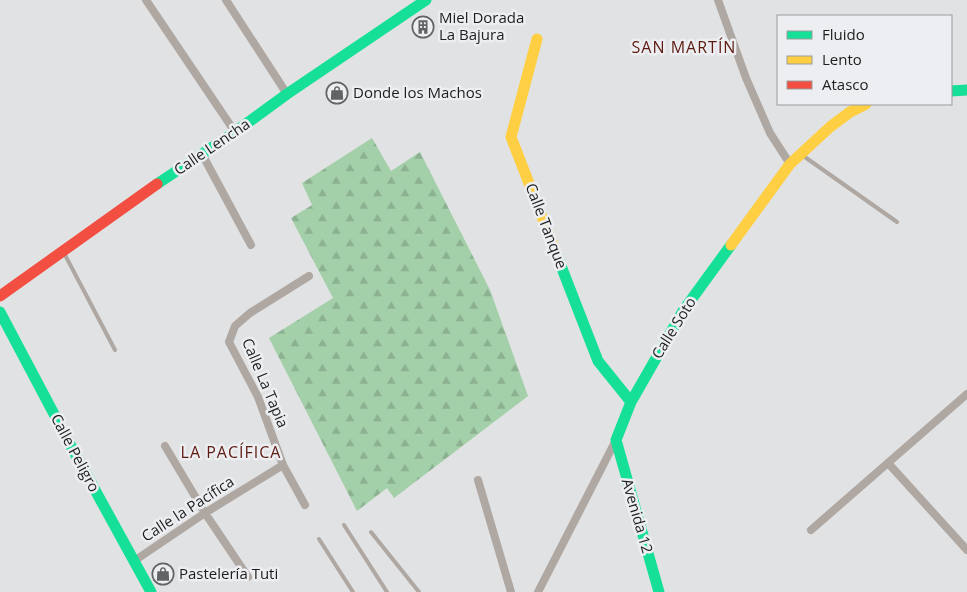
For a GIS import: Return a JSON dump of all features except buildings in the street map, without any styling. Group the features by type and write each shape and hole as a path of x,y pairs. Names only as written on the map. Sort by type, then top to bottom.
{"street":[{"path":"146,0 235,132"},
{"path":"226,0 287,94"},
{"name":"Calle Lencha","path":"0,296 136,198 426,0"},
{"path":"718,0 746,78 770,133 790,164"},
{"name":"Calle Tanque","path":"537,39 511,137 598,361 631,402"},
{"path":"952,91 967,90"},
{"name":"Calle Soto","path":"538,592 616,440 631,402 683,311 790,164 830,127 850,112 864,105"},
{"path":"202,154 251,245"},
{"name":"Calle La Tapia","path":"305,505 283,465 258,397 230,342 235,326 250,313 309,276"},
{"name":"Calle Peligro","path":"0,312 151,592"},
{"path":"811,530 967,394"},
{"name":"Avenida 12","path":"616,440 659,592"},
{"path":"164,446 248,577"},
{"path":"888,463 967,550"},
{"name":"Calle la Pacífica","path":"134,561 283,465"},
{"path":"478,480 511,592"}],"lane":[{"path":"800,154 897,222"},
{"path":"63,251 115,350"},
{"path":"344,525 387,592"},
{"path":"371,532 419,592"},
{"path":"319,538 352,592"}],"green space":[{"path":"372,138 391,171 420,152 490,290 528,396 394,498 387,488 357,511 269,338 333,298 291,218 312,205 302,183"}],"traffic: fast":[{"path":"157,184 426,0"},
{"path":"952,91 967,90"},
{"path":"659,592 616,440 631,402 683,311 731,245"},
{"path":"556,253 598,361 631,402"},
{"path":"0,312 151,592"}],"traffic: slow":[{"path":"537,39 511,137 556,253"},
{"path":"731,245 790,164 830,127 850,112 864,105"}],"traffic: jam":[{"path":"0,296 157,184"}],"place":[{"name":"Miel Dorada La Bajura","path":"423,27"},
{"name":"Donde los Machos","path":"337,93"},
{"name":"Pastelería Tuti","path":"163,574"}],"district":[{"name":"SAN MARTÍN","path":"684,47"},
{"name":"LA PACÍFICA","path":"231,452"}]}
